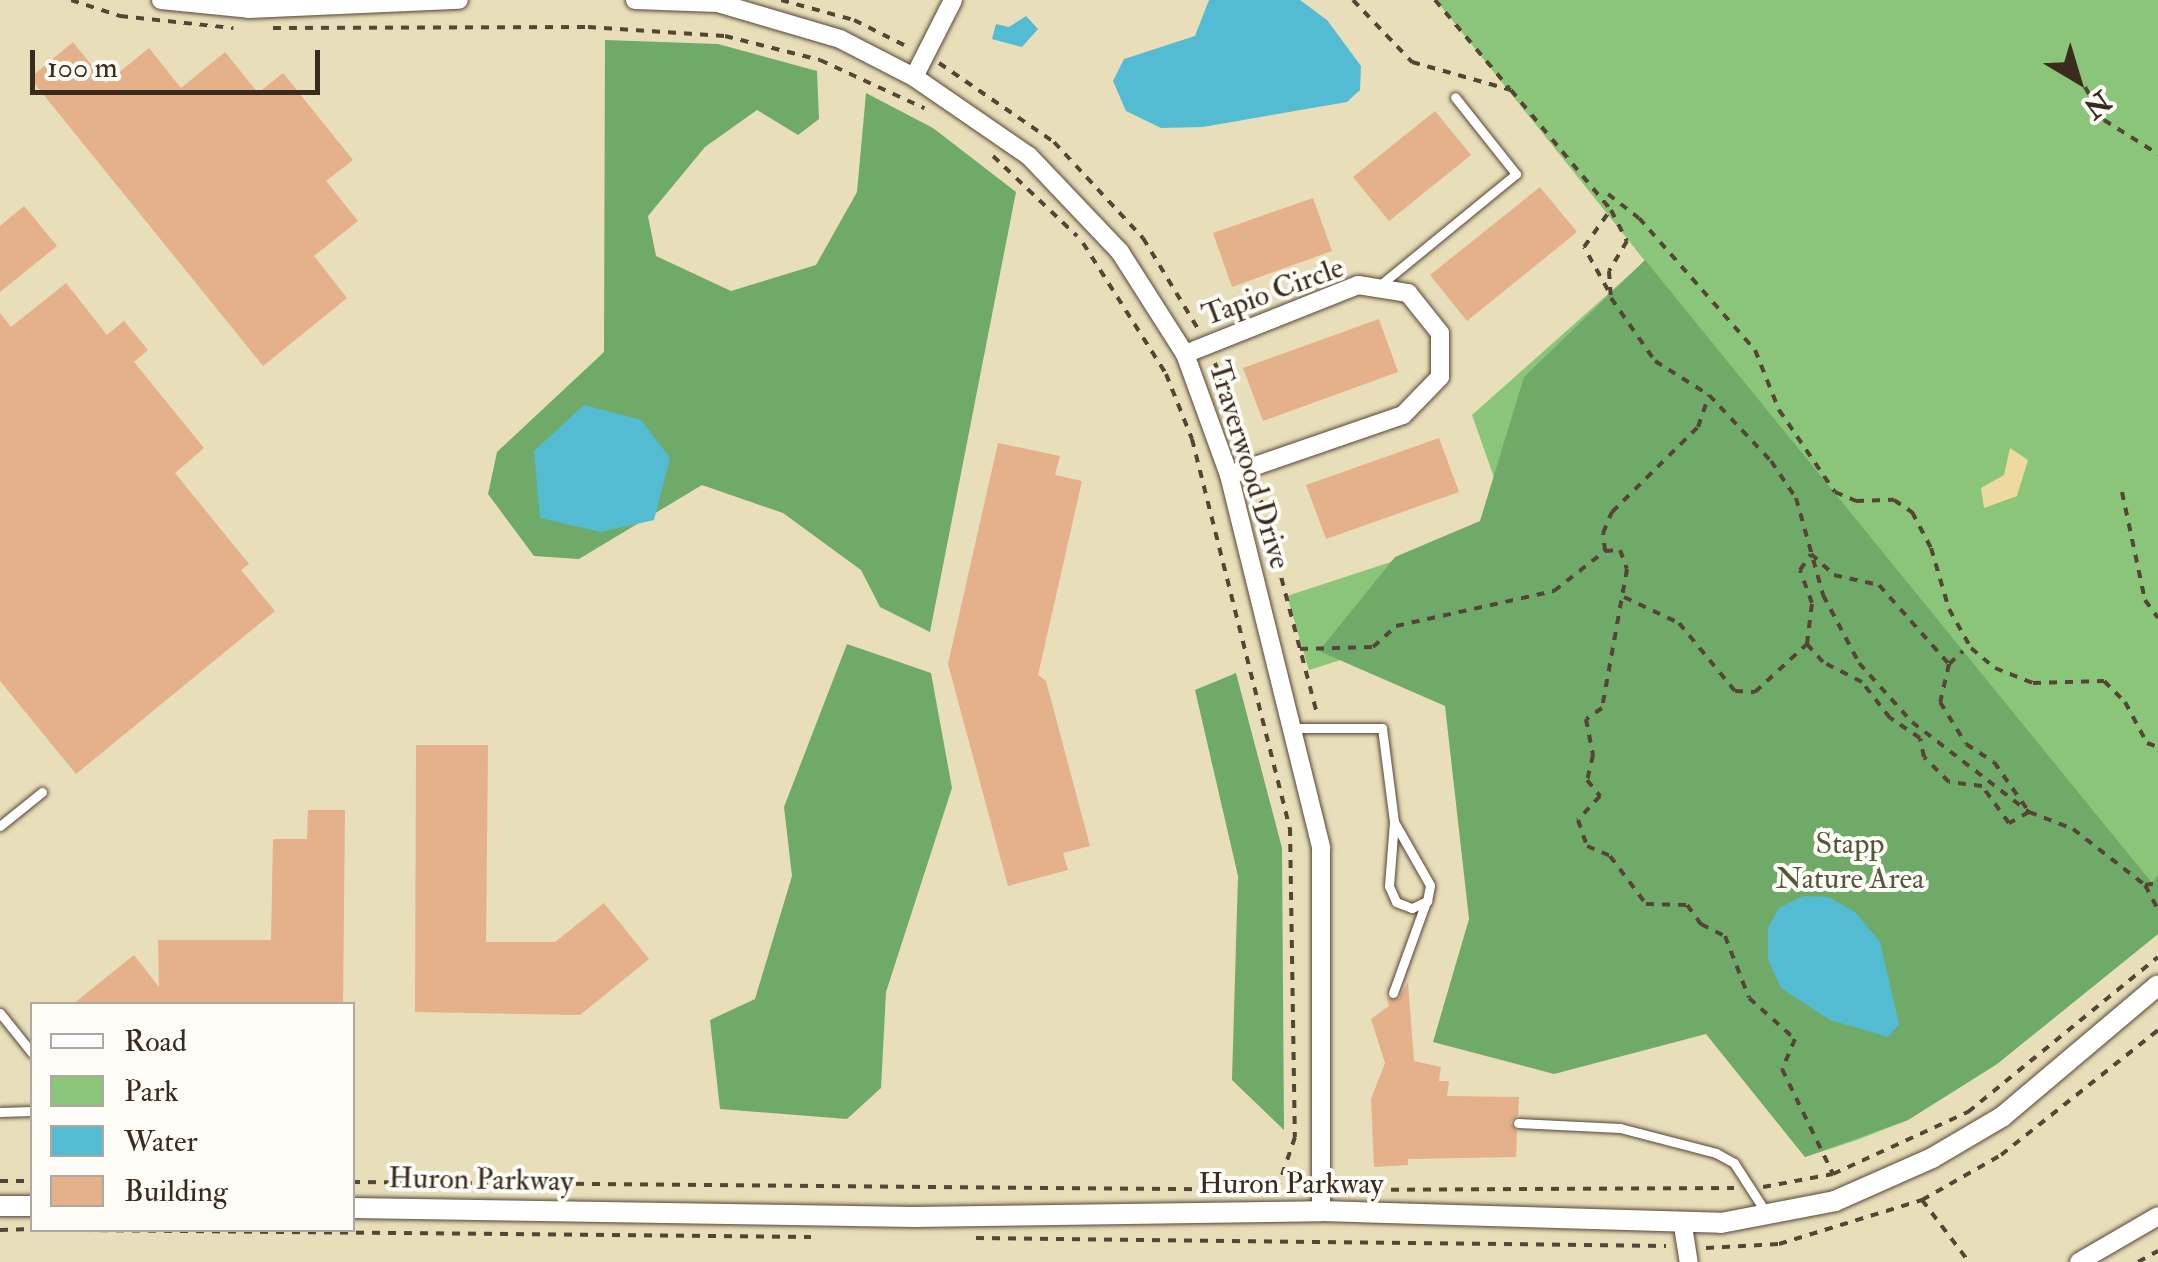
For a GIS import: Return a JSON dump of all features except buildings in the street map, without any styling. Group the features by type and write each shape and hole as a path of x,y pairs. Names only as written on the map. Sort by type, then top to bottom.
{"street":[{"path":"160,0 249,9 459,0"},
{"name":"Traverwood Drive","path":"636,0 718,3 840,39 914,77 1029,156 1120,252 1185,354 1229,476 1322,848 1321,1212"},
{"path":"914,77 954,0"},
{"name":"Tapio Circle","path":"1185,354 1358,286 1408,293 1440,333 1440,376 1403,415 1229,476"},
{"name":"Huron Parkway","path":"355,1208 914,1217 1321,1212 1683,1226 1768,1216 1835,1201 1932,1158 2002,1117 2158,985"},
{"path":"0,1206 30,1206"},
{"path":"2079,1262 2158,1216"},
{"path":"1683,1226 1690,1262"}],"lane":[{"path":"1376,288 1516,174 1455,97"},
{"path":"1293,728 1382,728 1394,822 1391,894 1412,908 1426,901"},
{"path":"0,826 42,792"},
{"path":"1393,993 1426,901 1426,874 1394,822"},
{"path":"0,1012 30,1050"},
{"path":"0,1112 30,1112"},
{"path":"1518,1123 1620,1128 1697,1148 1734,1163 1768,1216"}],"path":[{"path":"1353,0 1412,62 1511,90"},
{"path":"1435,0 1611,210 1627,242 1610,270 1608,290"},
{"path":"366,29 588,27 725,36 820,60 930,112"},
{"path":"2084,87 2115,130 2158,154"},
{"path":"988,152 1084,243 1127,307 1166,374 1205,487 1290,828 1295,1137 1278,1190"},
{"path":"1608,194 1630,210 1755,350 1779,410 1835,492 1856,501 1894,500 1912,512 1932,548 1948,610 1971,648 1995,668 2033,682 2104,681 2125,702 2147,743 2158,747"},
{"path":"1611,210 1584,247 1654,361 1709,395 1772,461 1796,498 1838,633 1859,664 1912,722 2029,812 2073,829 2144,884 2158,909"},
{"path":"1212,357 1248,452"},
{"path":"1605,552 1603,533 1612,512 1652,477 1698,426 1709,395"},
{"path":"1257,484 1316,713 1334,714"},
{"path":"2122,492 2146,600 2158,618"},
{"path":"1300,650 1373,647 1396,626 1554,592 1605,552 1620,550 1627,569 1624,597 1602,708 1586,719 1593,754 1588,780 1600,796 1578,820 1587,846 1610,856 1646,904 1687,904 1702,924 1725,936 1748,998 1795,1039 1782,1069 1833,1174"},
{"path":"1624,597 1679,623 1735,691 1755,692 1807,644 1812,603 1800,570 1811,554"},
{"path":"1811,554 1834,575 1878,586 1949,664"},
{"path":"1807,644 1822,662 1862,682 1890,718 1920,738 1924,758 1949,782 1982,786 2009,823 2029,812"},
{"path":"1963,651 1949,664 1940,702 1966,744 1994,762 2029,812"},
{"path":"2144,884 2158,883"},
{"path":"1342,1190 1751,1187 1833,1174 1968,1112 2158,957"},
{"path":"0,1180 30,1181"},
{"path":"355,1182 1288,1190"},
{"path":"1922,1200 1968,1262"},
{"path":"0,1230 30,1229"},
{"path":"2138,1262 2158,1251"}],"green space":[{"path":"1436,0 2158,0 2158,934 1997,1064 1908,1120 1805,1157 1550,839 1503,609 1309,670 1287,596 1510,523 1472,415 1645,261"},
{"path":"605,40 718,44 817,71 819,119 798,135 757,110 705,147 648,216 656,256 731,291 816,265 857,192 866,93 933,128 1016,192 930,632 880,607 861,570 783,513 702,485 579,559 534,556 488,494 497,452 604,352"},
{"name":"Stapp Nature Area","path":"1645,260 2152,883 2158,875 2158,934 1997,1064 1908,1120 1805,1157 1706,1034 1554,1074 1433,1042 1469,919 1445,706 1319,651 1395,557 1480,521 1524,377"},
{"path":"847,644 931,673 952,788 886,992 881,1088 847,1119 720,1109 710,1020 755,999 792,876 784,807"},
{"path":"1236,673 1282,848 1284,1130 1232,1080 1238,876 1195,690"}],"sand":[{"path":"2010,448 2028,460 2017,496 1984,508 1981,488 2004,475"}],"water":[{"path":"1209,0 1300,0 1327,20 1361,66 1360,90 1347,102 1203,127 1161,128 1126,111 1113,81 1124,59 1195,36"},
{"path":"1026,16 1038,29 1022,47 992,39 996,24 1009,27"},
{"path":"584,405 641,420 670,458 654,520 601,532 540,518 534,451"},
{"path":"1803,896 1828,897 1855,912 1880,942 1899,1024 1888,1037 1830,1020 1781,988 1768,959 1768,928 1779,908"}]}
